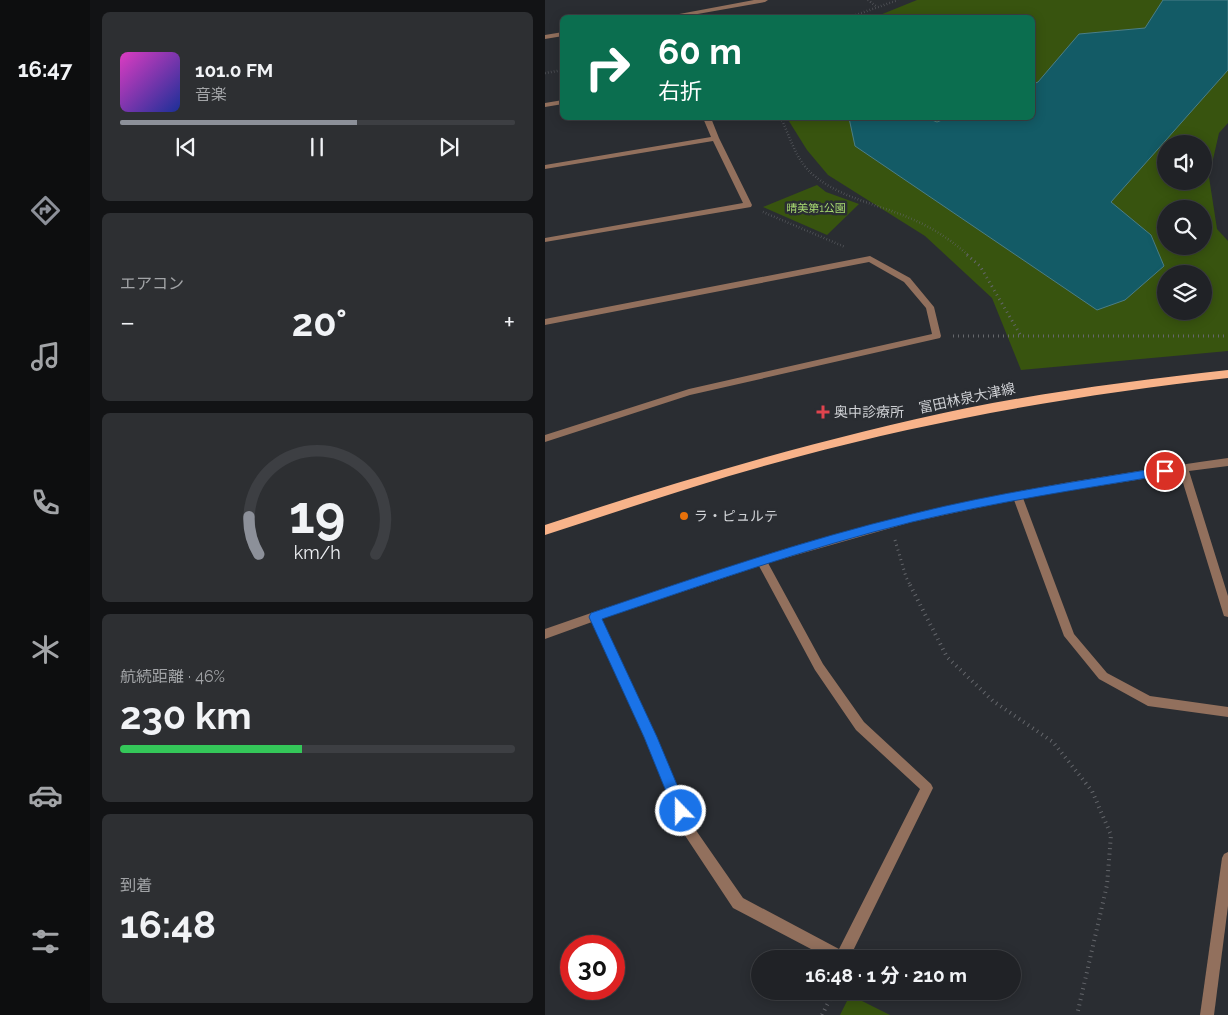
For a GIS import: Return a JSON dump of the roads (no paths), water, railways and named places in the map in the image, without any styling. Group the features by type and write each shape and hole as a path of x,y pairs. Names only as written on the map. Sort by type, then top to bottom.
{"main road":[{"name":"富田林泉大津線","path":"545,530 613,506 733,470 865,435 1030,400 1228,374"}],"street":[{"path":"678,15 765,0"},
{"path":"545,37 560,34"},
{"path":"545,105 560,102"},
{"path":"545,240 748,205 708,120"},
{"path":"545,167 715,138"},
{"path":"545,322 871,258 907,280 930,307 937,336 689,392 545,439"},
{"path":"545,634 761,560 890,524 1017,495 1228,462"},
{"path":"1183,468 1228,613"},
{"path":"1017,495 1069,636 1103,676 1148,701 1228,712"},
{"path":"595,617 650,737 688,830 738,903 842,958 927,788 860,726 819,667 761,560"},
{"path":"1207,1015 1228,858"}],"water":[{"path":"1163,0 1228,0 1228,70 1170,135 1157,135 1157,150 1111,202 1151,235 1157,249 1157,255 1159,255 1164,265 1157,265 1157,272 1125,300 1097,310 855,146 849,120 932,120 937,122 942,120 1035,120 1035,83 1079,34 1145,28"}],"place":[{"name":"奥中診療所","path":"823,412"},
{"name":"ラ・ピュルテ","path":"684,516"}],"park label":[{"name":"晴美第1公園","path":"816,208"}]}
